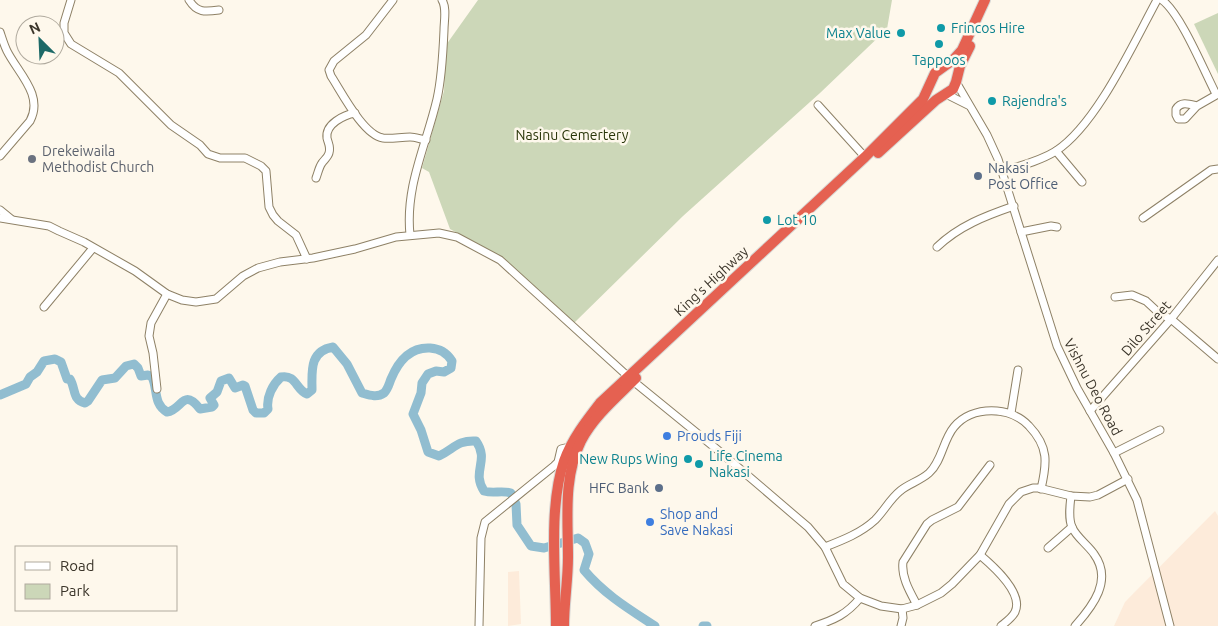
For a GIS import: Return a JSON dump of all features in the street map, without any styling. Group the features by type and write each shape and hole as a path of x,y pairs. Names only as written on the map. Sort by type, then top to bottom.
{"highway":[{"name":"King's Highway","path":"564,626 568,558 568,496 572,467 581,442 596,419 630,379 865,157 923,99 934,75 954,60 962,50 985,0"},
{"name":"King's Highway","path":"556,626 554,532 556,494 563,463 569,449 587,420 600,402 630,379 936,100 950,91 956,82 960,66 992,0"},
{"path":"946,94 938,89 934,75 949,73 956,82"}],"street":[{"path":"71,0 64,23 64,33 71,44 118,73 156,112 200,145 208,154 220,158 245,158 261,166 266,171 270,207 273,215 278,222 296,235 307,259"},
{"path":"189,0 195,8 201,11 219,10"},
{"path":"393,0 366,34 334,61 330,70 355,113 369,131 376,136 387,138 412,137 426,140"},
{"path":"410,235 409,224 413,180 437,99 443,55 445,12 442,0"},
{"path":"1003,171 1056,151 1074,136 1098,103 1158,0"},
{"path":"1162,0 1169,5 1180,23 1217,94 1197,106"},
{"path":"0,32 7,51 28,84 35,105 30,121 0,156"},
{"name":"Vishnu Deo Road","path":"956,82 987,135 1003,171 1053,335 1069,374 1128,479 1140,512 1170,626"},
{"path":"946,94 968,105"},
{"path":"818,105 865,157"},
{"path":"316,178 321,164 329,153 328,132 337,121 348,114 355,113"},
{"path":"1056,151 1082,182"},
{"path":"1143,218 1212,170 1218,169"},
{"path":"937,247 956,231 970,223 1014,206"},
{"path":"0,210 12,219"},
{"path":"0,218 49,226 84,242 135,271 167,294 182,300 196,302 216,298 243,276 258,268 280,262 307,259 410,235 439,233 457,238 500,260 630,379 719,451 808,527 825,547 843,584 860,598 882,606 902,609 917,605 946,589 980,555 1012,500 1026,490 1033,488 1071,496 1090,497 1098,495 1128,479"},
{"path":"1021,232 1050,226 1056,227"},
{"path":"44,307 93,248"},
{"name":"Dilo Street","path":"1090,411 1172,319 1218,260"},
{"path":"157,389 153,353 148,336 151,323 167,294"},
{"path":"1115,297 1127,295 1139,298 1164,317 1172,319 1218,359"},
{"path":"1011,413 1018,370"},
{"path":"825,547 845,539 867,526 882,513 898,492 928,473 935,464 949,435 958,424 971,415 996,410 1011,413 1029,425 1041,441 1046,461 1041,489"},
{"path":"1114,453 1160,430"},
{"path":"479,626 481,538 485,522 558,462 562,450 565,448 569,449"},
{"path":"917,605 906,582 902,568 903,562 927,524 958,507 990,465"},
{"path":"1071,496 1070,512 1072,527 1095,555 1103,573 1102,585 1098,595 1075,626"},
{"path":"1048,548 1072,527"},
{"path":"980,555 1009,584 1015,598 1016,608 1014,613 1001,626"},
{"path":"815,626 842,615 860,598"},
{"path":"900,626 903,618 902,609"}],"shaded area":[{"path":"1215,511 1218,516 1218,626 1114,626 1125,602"},
{"path":"519,571 521,624 508,626 508,572"}],"green space":[{"name":"Nasinu Cemertery","path":"478,0 892,0 887,29 820,93 683,216 574,323 495,253 450,229 429,172 422,168 444,91 446,45"},
{"path":"1218,13 1218,74 1194,24"}],"waterway":[{"path":"0,395 26,384 44,361 55,359 61,362 67,379 70,379 72,383 76,397 85,403 102,380 115,378 126,366 134,364 141,376 148,375 152,377 158,401 167,412 186,400 190,400 200,409 212,407 214,405 210,398 217,392 221,381 229,378 235,388 245,386 253,410 256,413 264,413 268,409 271,391 281,377 290,378 307,394 312,390 314,363 316,358 325,349 333,347 347,364 362,393 376,396 384,393 401,361 411,353 423,348 440,350 452,361 451,368 444,372 436,371 428,374 422,383 421,393 413,414 421,430 428,452 439,456 460,443 476,441 481,454 480,484 484,491 511,493 516,504 517,525 531,546 544,548 578,538 585,543 589,554 584,570 608,594 655,626"}],"place":[{"name":"Frincos Hire","path":"941,28"},
{"name":"Max Value","path":"901,33"},
{"name":"Tappoos","path":"939,44"},
{"name":"Rajendra's","path":"992,101"},
{"name":"Drekeiwaila Methodist Church","path":"32,159"},
{"name":"Nakasi Post Office","path":"978,176"},
{"name":"Lot 10","path":"767,220"},
{"name":"Prouds Fiji","path":"667,436"},
{"name":"New Rups Wing","path":"688,459"},
{"name":"Life Cinema Nakasi","path":"699,464"},
{"name":"HFC Bank","path":"659,488"},
{"name":"Shop and Save Nakasi","path":"650,522"}]}
